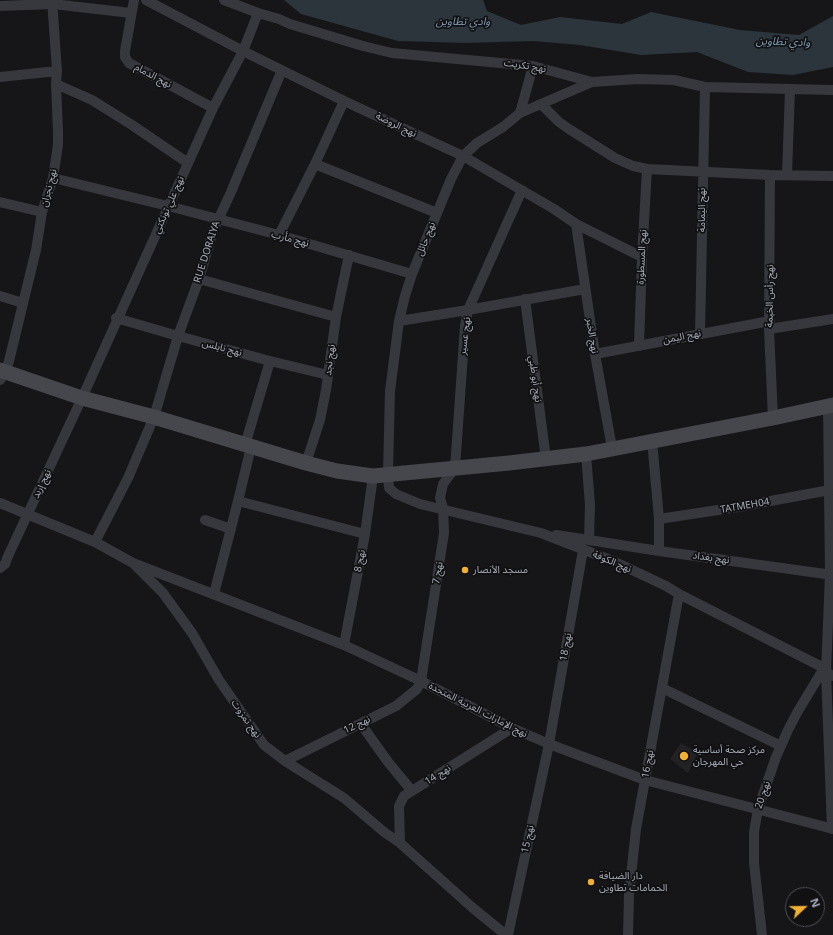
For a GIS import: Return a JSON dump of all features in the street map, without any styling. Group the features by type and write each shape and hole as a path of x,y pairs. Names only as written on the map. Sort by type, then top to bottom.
{"main road":[{"path":"2,374 306,462 337,470 373,476 586,454 830,406"}],"street":[{"name":"نهج الدمام","path":"134,0 125,51 125,57 129,63 213,108"},
{"name":"نهج الروضة","path":"146,0 243,51 344,101 463,156 554,209 576,224 642,257"},
{"name":"نهج تكريت","path":"224,0 290,24 392,53 533,66 592,82 638,79 667,80 706,87 833,90"},
{"path":"0,6 52,2 131,13"},
{"name":"نهج نجران","path":"2,374 23,303 36,250 42,212 53,178 58,138 57,71 52,2"},
{"name":"نهج علي تونكتي","path":"82,398 213,108 243,51 258,13"},
{"path":"520,113 533,66"},
{"name":"RUE DORAIYA","path":"95,542 128,478 154,417 178,336 199,279 217,219 231,192 282,70"},
{"path":"0,77 57,71"},
{"name":"نهج حائل","path":"388,474 390,391 399,321 412,274 451,179 463,156 477,143 503,127 520,113 592,82"},
{"path":"56,84 92,100 188,163"},
{"name":"نهج اليمامة","path":"700,334 706,87"},
{"path":"787,175 790,89"},
{"path":"279,235 315,164 344,101"},
{"path":"541,104 564,126 615,158 633,166 647,169 703,172 833,176"},
{"path":"315,164 437,213"},
{"name":"نهج المسطورة","path":"639,346 647,169"},
{"name":"نهج رأس الخيمة","path":"770,175 769,325 774,418"},
{"name":"نهج مأرب","path":"53,178 279,235 412,274"},
{"name":"نهج عسير","path":"455,468 462,349 468,310 522,190"},
{"path":"0,202 42,212"},
{"name":"نهج الخبر","path":"576,224 595,354 612,448"},
{"name":"نهج نجد","path":"306,462 320,420 336,317 349,255"},
{"path":"199,279 336,317"},
{"path":"399,321 585,289"},
{"path":"0,296 23,303"},
{"name":"نهج أبو ظبي","path":"524,299 546,459"},
{"name":"نهج نابلس","path":"117,318 270,361 328,375"},
{"name":"نهج اليمن","path":"595,354 700,334 769,325 833,319"},
{"path":"214,594 238,501 248,446 270,361"},
{"name":"نهج إربد","path":"0,568 5,564 82,398"},
{"path":"830,406 832,574 828,672 833,829"},
{"path":"652,440 659,519 659,551"},
{"path":"586,454 590,505 589,540"},
{"name":"نهج 7","path":"421,681 444,533 443,508 440,498 443,484 455,468"},
{"name":"نهج الكوفة","path":"388,474 389,488 396,494 420,504 443,508 541,533 613,561 666,586 828,672"},
{"name":"نهج 8","path":"344,645 365,534 373,476"},
{"name":"TATMEH04","path":"659,519 738,507 830,490"},
{"path":"238,501 365,534"},
{"name":"نهج تمزوت","path":"0,503 95,542 133,562 164,593 192,633 219,680 264,745 344,798 384,832 400,843 474,909 507,935"},
{"path":"205,520 231,529"},
{"name":"نهج بغداد","path":"541,533 659,551 832,574"},
{"name":"نهج 18","path":"548,744 583,550"},
{"name":"نهج الإمارات العربية المتحدة","path":"133,562 344,645 421,681 512,728 548,744 645,780 833,829"},
{"name":"نهج 16","path":"628,935 629,895 636,829 679,594"},
{"name":"نهج 20","path":"762,935 754,863 754,832 758,809 776,757 798,711 828,672"},
{"name":"نهج 12","path":"286,761 396,706 417,689 421,681"},
{"path":"662,688 781,746"},
{"path":"361,724 388,762 412,791"},
{"name":"نهج 14","path":"400,843 399,806 404,796 512,728"},
{"name":"نهج 15","path":"507,935 548,744"}],"shaded area":[{"name":"مركز صحة أساسية حي المهرجان","path":"681,743 698,753 688,773 670,759"}],"water":[{"name":"وادي تطاوين","path":"284,0 483,0 487,11 521,25 560,17 622,24 651,12 740,30 799,35 833,16 833,67 793,75 748,72 697,52 641,55 580,45 533,41 466,43 398,41 301,14"}],"place":[{"name":"مسجد الأنصار","path":"465,570"},
{"name":"مركز صحة أساسية حي المهرجان","path":"684,756"},
{"name":"دار الضيافة الحمامات تطاوين","path":"591,882"}]}
